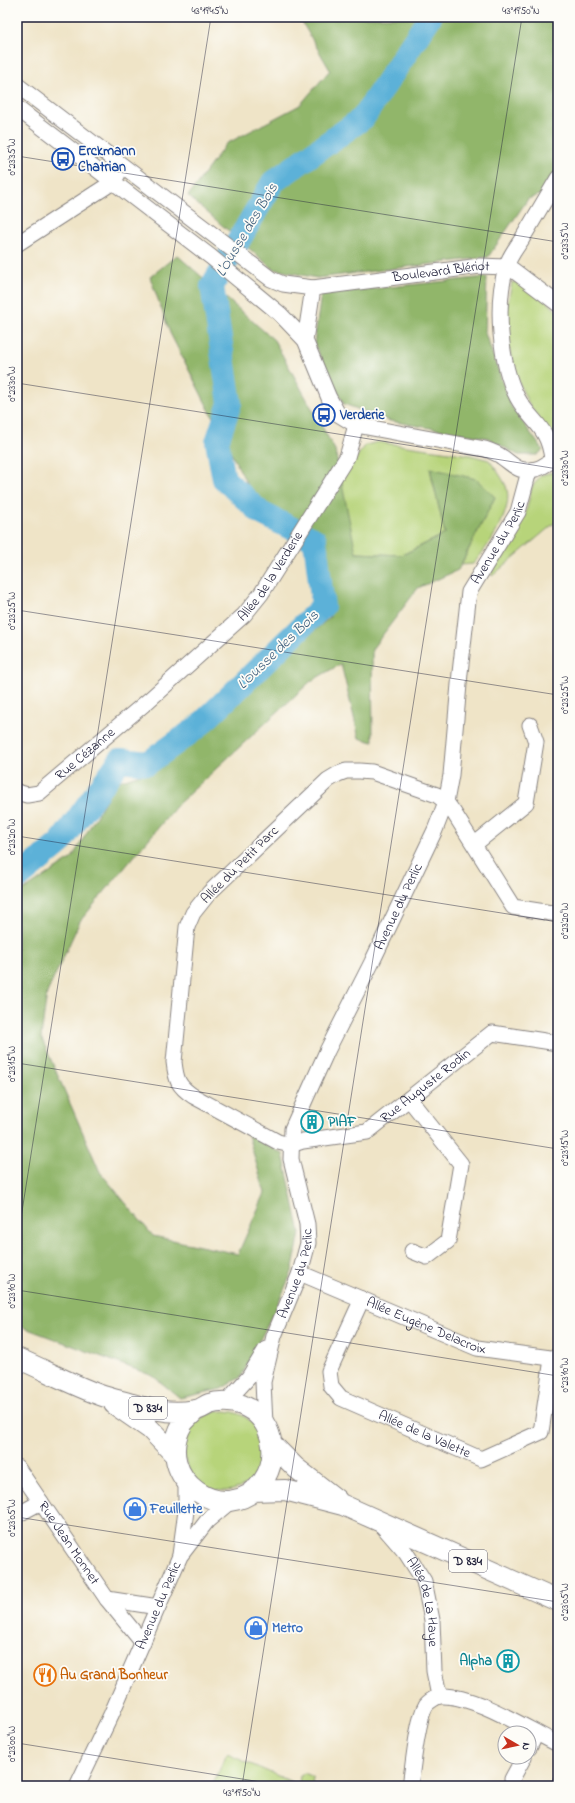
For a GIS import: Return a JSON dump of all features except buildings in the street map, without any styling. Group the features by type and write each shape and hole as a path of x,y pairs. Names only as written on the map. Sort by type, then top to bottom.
{"main road":[{"name":"D 834","path":"17,1358 102,1396 158,1410 196,1410"},
{"name":"D 834","path":"102,1396 150,1429 174,1454"},
{"path":"226,1402 241,1405 255,1413 265,1424 272,1444 272,1458 269,1470 262,1482 252,1491 232,1500 219,1500 207,1498 195,1491 186,1483 178,1469 174,1454 176,1437 184,1422 196,1410 210,1404 226,1402"},
{"name":"D 834","path":"272,1444 296,1468 343,1505"},
{"name":"D 834","path":"252,1491 285,1490 343,1505 558,1601"}],"street":[{"name":"Boulevard Blériot","path":"17,85 245,258 270,279 283,284 313,288 480,266 506,267 521,275 558,304"},
{"path":"17,108 232,273 280,314 305,340 329,398 338,414 356,425 485,449 502,457 511,465 529,470 538,469 555,459 545,433 517,396 506,366 500,324 501,292 506,267 558,178"},
{"path":"17,244 113,182 124,167"},
{"path":"305,340 313,288"},
{"name":"Allée de la Verderie","path":"149,700 244,615 261,594 347,457 356,425"},
{"name":"Avenue du Perlic","path":"226,1402 249,1377 274,1336 300,1273 308,1243 307,1224 291,1159 292,1129 327,1051 372,962 435,830 446,802 452,775 460,673 469,592 518,512 529,470"},
{"name":"Rue Cézanne","path":"17,792 27,795 40,793 149,700"},
{"path":"475,844 526,804 536,742 530,725"},
{"name":"Allée du Petit Parc","path":"291,1145 278,1142 193,1096 182,1088 176,1078 174,1062 186,926 209,894 328,780 338,774 346,771 372,772 437,795 446,802"},
{"path":"446,802 475,844 513,906 558,914"},
{"name":"Rue Auguste Rodin","path":"291,1145 303,1141 367,1132 492,1033 558,1043"},
{"path":"409,1099 461,1164 448,1242 427,1257 412,1251"},
{"name":"Allée Eugène Delacroix","path":"300,1273 477,1348 555,1359"},
{"name":"Allée de la Valette","path":"362,1298 329,1371 331,1386 341,1398 481,1459 541,1432 555,1359"},
{"name":"Avenue du Perlic","path":"265,1424 263,1382 274,1336"},
{"name":"Rue Jean Monnet","path":"17,1467 107,1599 143,1643"},
{"name":"Avenue du Perlic","path":"180,1556 186,1512 186,1483"},
{"name":"Avenue du Perlic","path":"77,1786 143,1643 180,1556 207,1521 232,1500"},
{"path":"17,1515 42,1502"},
{"name":"Allée de La Haye","path":"378,1521 406,1553 424,1581 432,1620 434,1671 439,1696"},
{"name":"Rue Jean Monnet","path":"107,1599 158,1607"},
{"path":"410,1786 421,1716 427,1704 439,1696 451,1697 484,1706 519,1725"},
{"path":"537,1734 558,1744"},
{"path":"512,1779 520,1765"}],"green space":[{"path":"299,17 558,17 558,188 528,199 488,257 317,278 273,269 188,196 226,144 300,105 330,70"},
{"path":"177,255 274,340 335,450 356,553 402,555 445,534 430,468 476,479 495,497 458,570 418,588 372,649 373,742 359,738 341,664 311,681 179,803 80,921 47,993 41,1037 100,1172 153,1236 238,1254 265,1193 248,1135 283,1154 300,1233 292,1272 275,1310 241,1377 221,1389 180,1398 153,1376 17,1325 17,895 72,858 116,782 156,769 330,617 319,535 253,496 170,333 150,277"},
{"path":"487,277 485,333 511,406 543,450 537,455 518,455 488,438 390,421 344,404 314,344 321,294"},
{"path":"512,282 531,288 543,297 558,312 558,451 528,402 518,381 508,346 506,313"},
{"path":"378,442 470,455 489,460 506,486 508,496 507,506 498,528 486,548 473,564 461,565 495,497 430,469 445,534 402,555 355,553 340,478 366,445"},
{"path":"558,471 558,520 492,576 491,573 526,512 532,487 541,475"},
{"path":"224,1411 239,1414 252,1423 261,1436 264,1451 261,1466 252,1479 239,1488 224,1491 209,1488 196,1479 187,1466 184,1451 187,1436 196,1423 209,1414"},
{"path":"227,1754 299,1785 300,1775 304,1773 312,1777 313,1786 212,1786"}],"waterway":[{"name":"L'Ousse des Bois","path":"17,879 60,843 120,760 148,763 198,727 323,606 315,540 261,513 224,479 217,442 230,403 212,286 273,182 363,118 430,17"}],"place":[{"name":"Erckmann Chatrian","path":"63,159"},
{"name":"Verderie","path":"324,415"},
{"name":"PIAF","path":"312,1122"},
{"name":"Feuillette","path":"135,1509"},
{"name":"Metro","path":"256,1628"},
{"name":"Alpha","path":"508,1661"},
{"name":"Au Grand Bonheur","path":"45,1675"}]}
